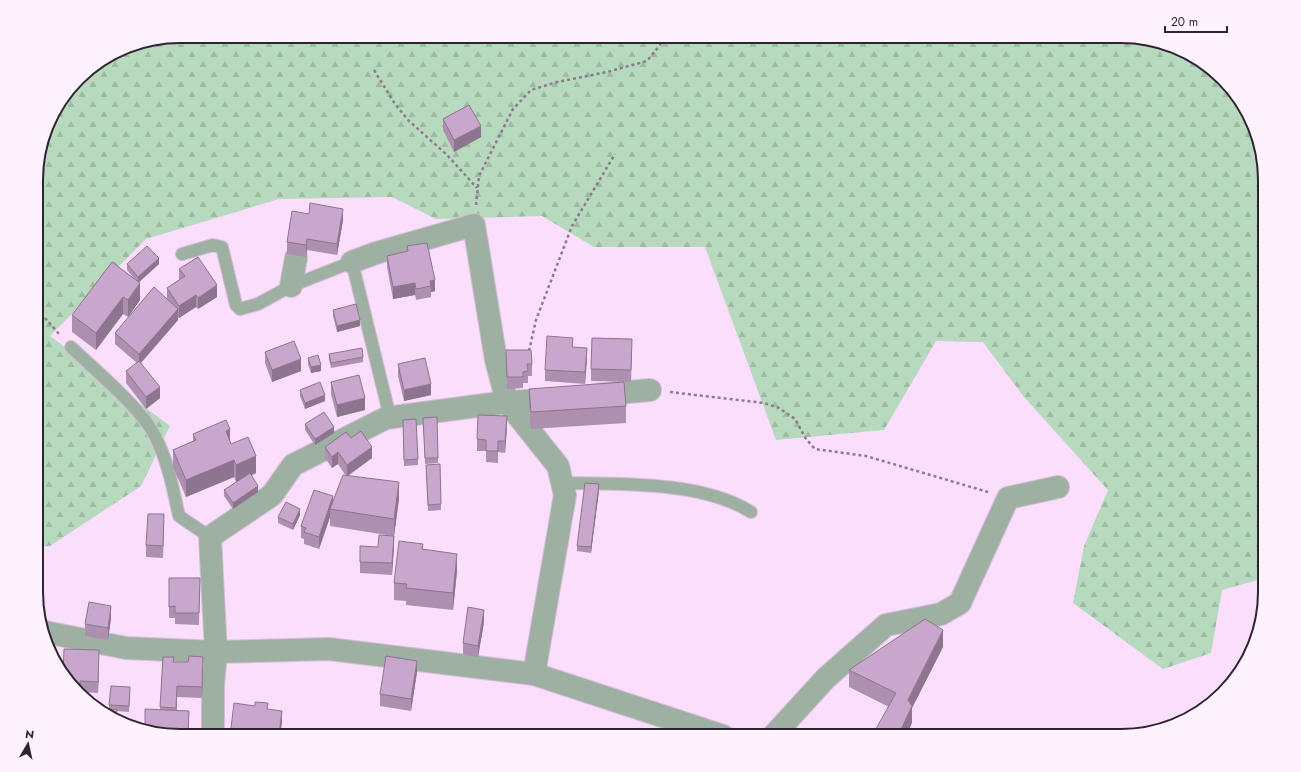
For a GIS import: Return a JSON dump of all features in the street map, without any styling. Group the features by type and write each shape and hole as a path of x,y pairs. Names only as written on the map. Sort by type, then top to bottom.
{"street":[{"path":"352,262 376,253 474,225 496,360 507,402 558,466 565,495 534,674"},
{"path":"291,286 296,258"},
{"path":"213,729 213,686 216,652 210,537 272,495 293,465 390,417 507,402 650,390"},
{"path":"779,729 826,678 886,625 942,614 960,603 1008,498 1058,487"},
{"path":"50,633 126,648 216,652 329,649 534,674 702,729"}],"lane":[{"path":"182,254 213,245 222,247 236,305 240,309 258,304 291,286 352,262 390,417"},
{"path":"71,347 133,407 155,435 166,463 179,516 210,537"},
{"path":"562,483 640,484 703,493 742,506 751,512"}],"path":[{"path":"474,225 479,176 513,109 531,90 557,82 608,72 647,60 661,43"},
{"path":"374,70 395,104 409,121 447,155 477,188"},
{"path":"496,360 515,358 530,350 536,320 572,226 615,154"},
{"path":"43,316 71,347"},
{"path":"650,390 705,395 764,403 779,408 795,419 806,439 815,449 866,456 935,475 1008,498"}],"green space":[{"path":"171,43 1139,44 1173,53 1204,71 1218,83 1230,97 1240,112 1251,136 1258,171 1258,580 1222,590 1211,653 1163,669 1073,603 1084,546 1108,490 1024,397 983,342 936,341 884,430 776,440 705,247 594,247 542,216 436,219 392,197 279,199 146,239 50,336 170,426 141,486 50,546 43,547 44,162 53,128 66,104 77,90 97,71 112,61 136,50"}],"building":[{"path":"469,105 481,126 454,140 443,119"},
{"path":"310,203 343,209 337,244 307,239 306,245 287,242 292,211 309,214"},
{"path":"427,243 435,280 430,281 431,286 416,289 415,283 393,287 387,256 408,251 407,246"},
{"path":"147,246 159,258 138,277 127,264"},
{"path":"198,257 217,285 198,298 196,295 179,306 167,288 185,276 179,269"},
{"path":"112,262 140,283 128,300 123,297 96,333 72,315"},
{"path":"154,287 178,309 139,354 115,333"},
{"path":"356,304 360,320 337,326 333,310"},
{"path":"547,336 573,338 572,347 587,348 585,372 545,370"},
{"path":"592,338 632,339 631,370 591,369"},
{"path":"294,341 301,359 272,370 265,352"},
{"path":"362,348 363,357 331,363 329,354"},
{"path":"506,350 531,350 532,364 527,364 528,371 523,372 523,377 507,377"},
{"path":"318,355 321,365 311,367 308,358"},
{"path":"425,358 431,384 404,390 398,364"},
{"path":"139,361 160,387 146,397 126,371"},
{"path":"359,375 365,398 337,405 331,382"},
{"path":"320,382 325,395 305,403 300,390"},
{"path":"624,382 626,406 531,412 529,389"},
{"path":"324,412 334,427 315,439 305,424"},
{"path":"478,415 507,416 505,441 498,441 498,451 486,451 486,440 477,439"},
{"path":"437,417 438,458 425,458 423,418"},
{"path":"416,419 418,459 404,460 403,420"},
{"path":"226,420 230,429 226,431 231,444 248,437 256,456 236,465 234,460 186,480 173,450 196,440 193,434"},
{"path":"361,431 372,447 347,465 338,452 332,457 325,447 346,432 351,438"},
{"path":"440,464 441,504 428,505 426,465"},
{"path":"250,473 258,486 233,503 224,490"},
{"path":"343,475 399,482 394,519 330,509"},
{"path":"585,483 599,484 591,547 577,546"},
{"path":"314,490 333,496 319,537 304,532 306,528 301,526"},
{"path":"286,502 300,509 293,524 278,517"},
{"path":"148,514 164,514 163,546 146,545"},
{"path":"379,535 394,536 392,563 360,562 360,546 378,547"},
{"path":"399,541 423,544 422,549 457,554 453,593 406,588 407,584 394,583"},
{"path":"169,578 200,578 199,613 175,613 175,606 169,607"},
{"path":"89,602 111,606 108,628 85,624"},
{"path":"468,607 484,610 478,646 463,643"},
{"path":"925,619 943,630 908,700 912,706 901,729 876,729 896,693 849,670"},
{"path":"64,649 99,650 98,682 80,681 80,685 63,664"},
{"path":"189,656 203,657 202,687 177,686 176,708 160,707 163,657 174,657 173,662 188,662"},
{"path":"386,656 417,661 411,699 380,694"},
{"path":"111,686 130,687 129,706 109,705"},
{"path":"255,702 268,703 267,709 282,711 280,729 231,729 234,703 255,706"},
{"path":"145,709 189,711 188,729 162,728 145,724"},
{"path":"110,710 117,710 117,713"}]}
